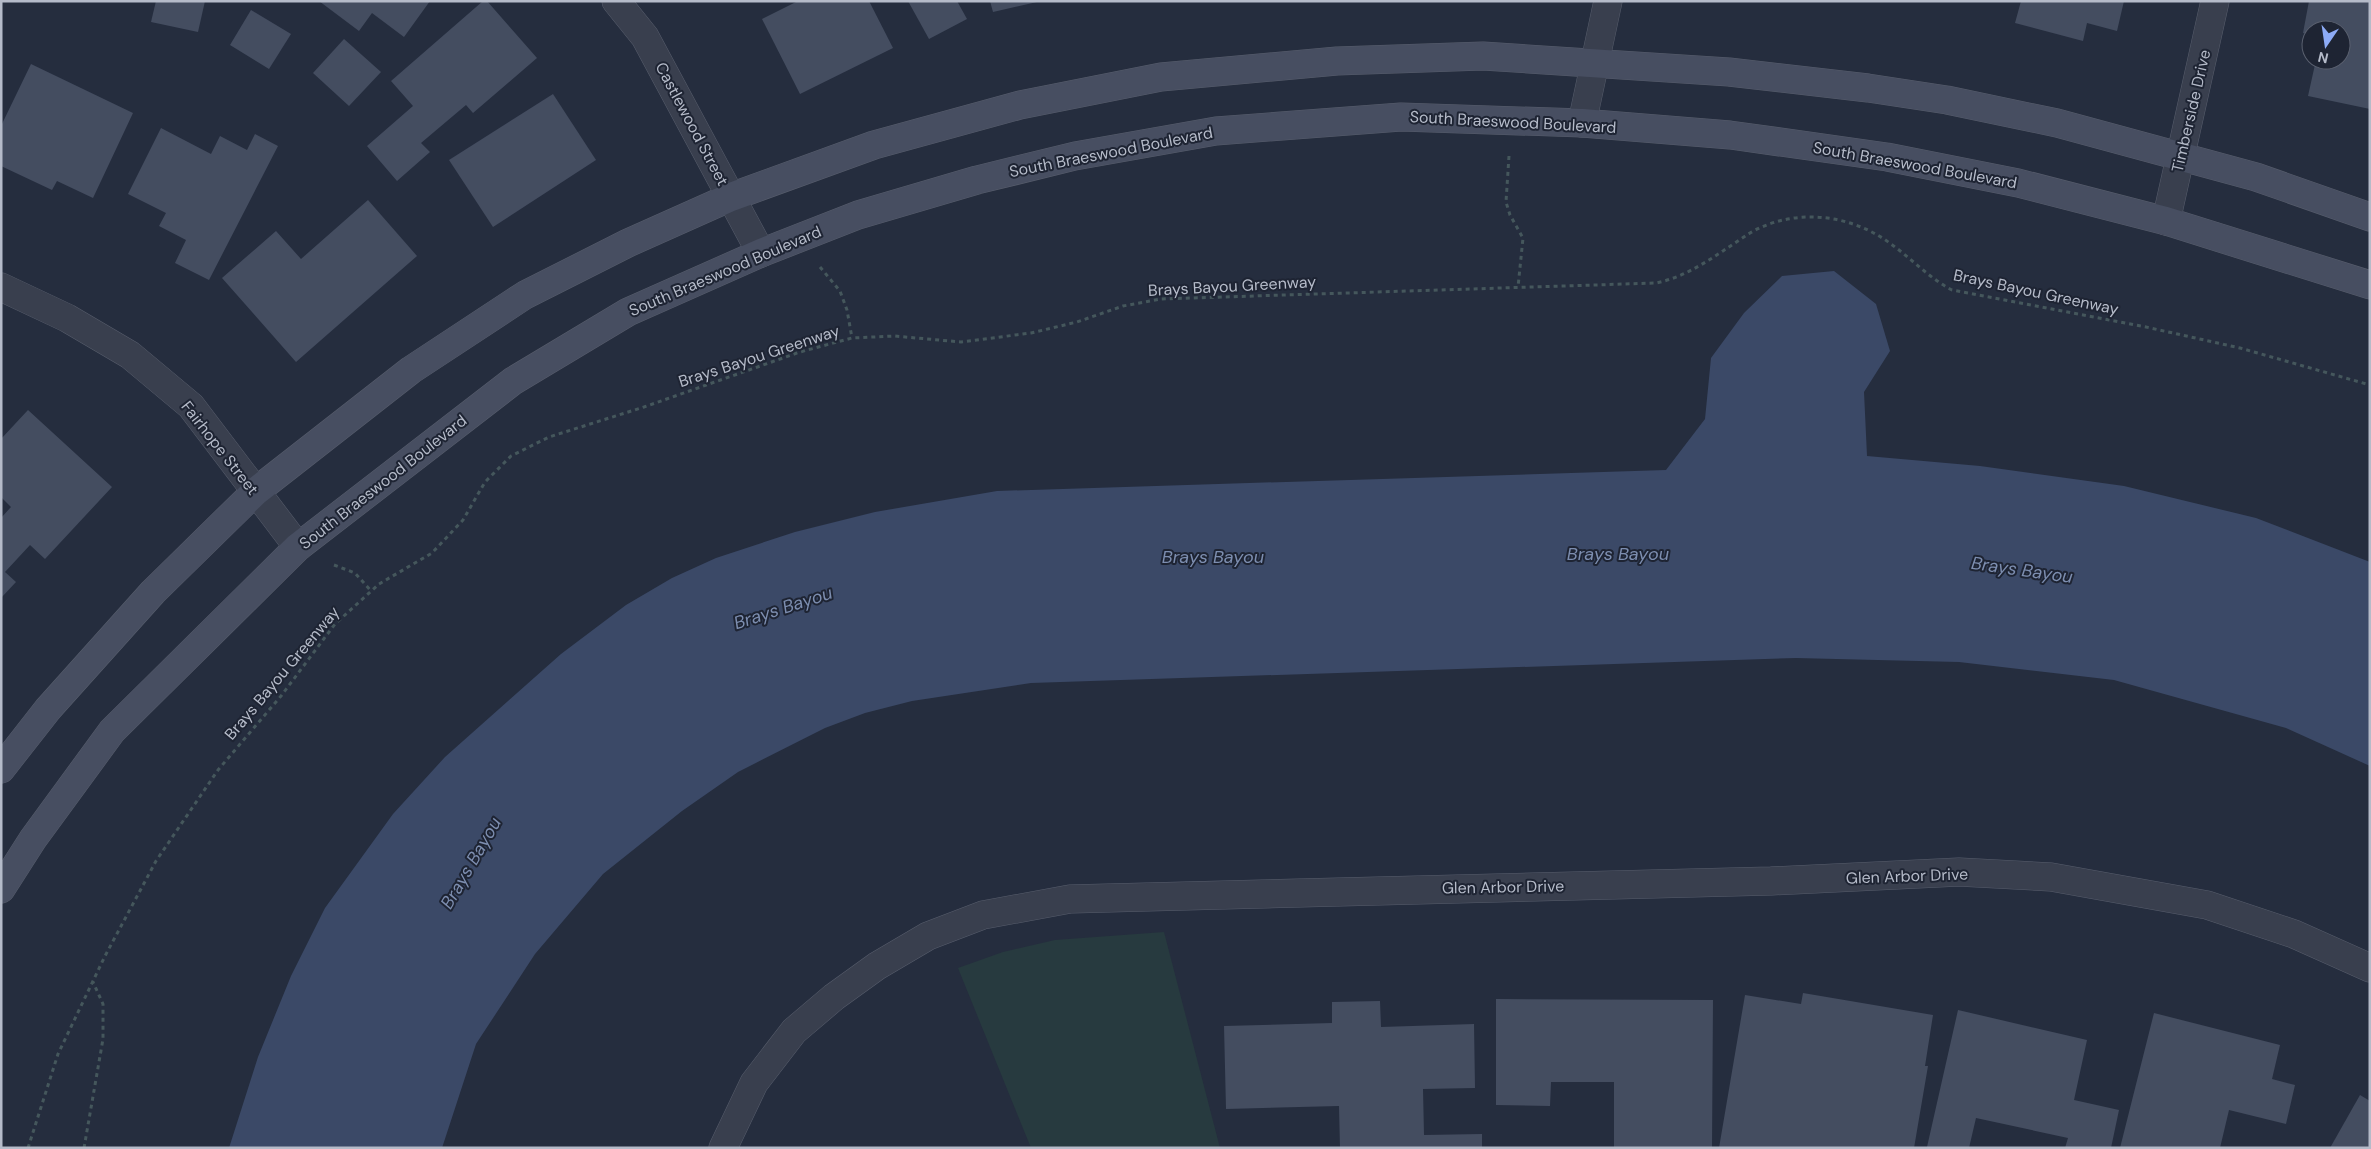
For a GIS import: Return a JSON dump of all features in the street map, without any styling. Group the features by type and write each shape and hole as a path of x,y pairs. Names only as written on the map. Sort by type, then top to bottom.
{"main road":[{"path":"1,769 48,708 153,592 255,492 411,370 525,295 628,243 731,197 874,145 1020,105 1161,77 1337,61 1483,56 1729,72 1868,88 1947,100 2057,123 2256,177 2370,217"},
{"name":"South Braeswood Boulevard","path":"1,889 33,839 112,731 298,547 513,381 628,312 761,253 858,215 977,180 1075,156 1216,131 1402,117 1582,123 1730,135 1887,157 2018,183 2166,221 2370,285"}],"street":[{"name":"Castlewood Street","path":"616,1 646,38 761,253"},
{"path":"1582,123 1608,1"},
{"name":"Timberside Drive","path":"2166,221 2215,1"},
{"name":"Fairhope Street","path":"1,286 67,318 130,355 191,406 298,547"},
{"name":"Glen Arbor Drive","path":"723,1148 754,1083 794,1031 834,997 877,966 928,936 983,915 1070,899 1771,881 1959,872 2051,877 2207,905 2294,934 2370,968"}],"path":[{"path":"1512,120 1506,202 1510,214 1523,238 1518,287"},
{"name":"Brays Bayou Greenway","path":"28,1148 58,1054 93,981 156,861 218,770 281,696 336,624 371,591 432,553 463,520 486,482 511,456 549,437 644,407 800,352 852,338 894,336 961,342 1031,333 1077,322 1123,306 1161,299 1656,283 1684,275 1753,232 1780,222 1804,217 1828,217 1866,229 1889,243 1935,281 1952,290 2146,327 2240,348 2370,385"},
{"path":"807,234 820,266 840,292 847,310 852,338"},
{"path":"325,562 355,573 371,591"},
{"path":"84,1148 103,1038 103,1004 93,981"}],"green space":[{"path":"1164,932 1220,1148 1031,1148 958,968 1003,952 1055,940"}],"water":[{"name":"Brays Bayou","path":"1834,271 1876,304 1890,351 1864,392 1867,456 1980,466 2124,486 2256,518 2370,562 2370,766 2286,728 2114,680 1959,662 1796,658 1031,683 912,701 865,713 825,728 738,772 682,811 603,874 535,954 476,1044 442,1148 229,1148 258,1057 291,976 325,908 393,814 445,757 561,654 626,605 672,578 716,558 795,532 875,512 997,491 1666,470 1705,419 1711,358 1744,313 1782,276"}],"building":[{"path":"156,1 205,1 198,32 151,22"},
{"path":"319,1 430,1 404,37 372,13 359,31"},
{"path":"483,1 487,1 537,58 473,113 466,105 421,143 430,152 397,181 367,146 413,106 391,81"},
{"path":"798,1 869,1 893,48 800,94 762,19"},
{"path":"908,1 957,1 967,19 929,39"},
{"path":"990,1 1037,1 1037,2 993,12"},
{"path":"2021,1 2124,1 2117,31 2087,23 2083,41 2015,23"},
{"path":"2309,1 2370,1 2370,109 2308,96 2314,70 2351,70 2351,20 2305,20"},
{"path":"251,10 291,34 269,69 230,45"},
{"path":"344,39 381,72 349,106 313,73"},
{"path":"31,64 133,113 93,198 57,181 52,190 1,166 1,126"},
{"path":"553,94 596,160 493,227 449,160"},
{"path":"161,128 211,154 220,136 247,150 255,134 278,146 209,280 175,263 186,240 159,226 166,213 128,194"},
{"path":"368,200 417,256 296,362 222,278 276,231 301,259"},
{"path":"28,410 112,487 45,559 30,545 5,572 16,582 1,598 1,518 11,507 1,497 1,439"},
{"path":"1803,993 1933,1015 1925,1066 1928,1066 1914,1148 1719,1148 1745,995 1801,1004"},
{"path":"1496,999 1713,1000 1712,1148 1614,1148 1614,1082 1551,1082 1550,1106 1496,1105"},
{"path":"1380,1001 1381,1027 1474,1024 1475,1088 1423,1089 1424,1135 1482,1134 1482,1148 1340,1148 1339,1106 1226,1109 1224,1026 1332,1023 1332,1002"},
{"path":"1958,1010 2087,1040 2074,1100 2119,1110 2111,1148 2065,1148 2068,1138 1976,1118 1969,1148 1927,1147"},
{"path":"2154,1013 2280,1045 2272,1079 2295,1085 2286,1124 2229,1110 2220,1148 2120,1148"},
{"path":"2360,1095 2370,1101 2370,1148 2330,1148"}]}
